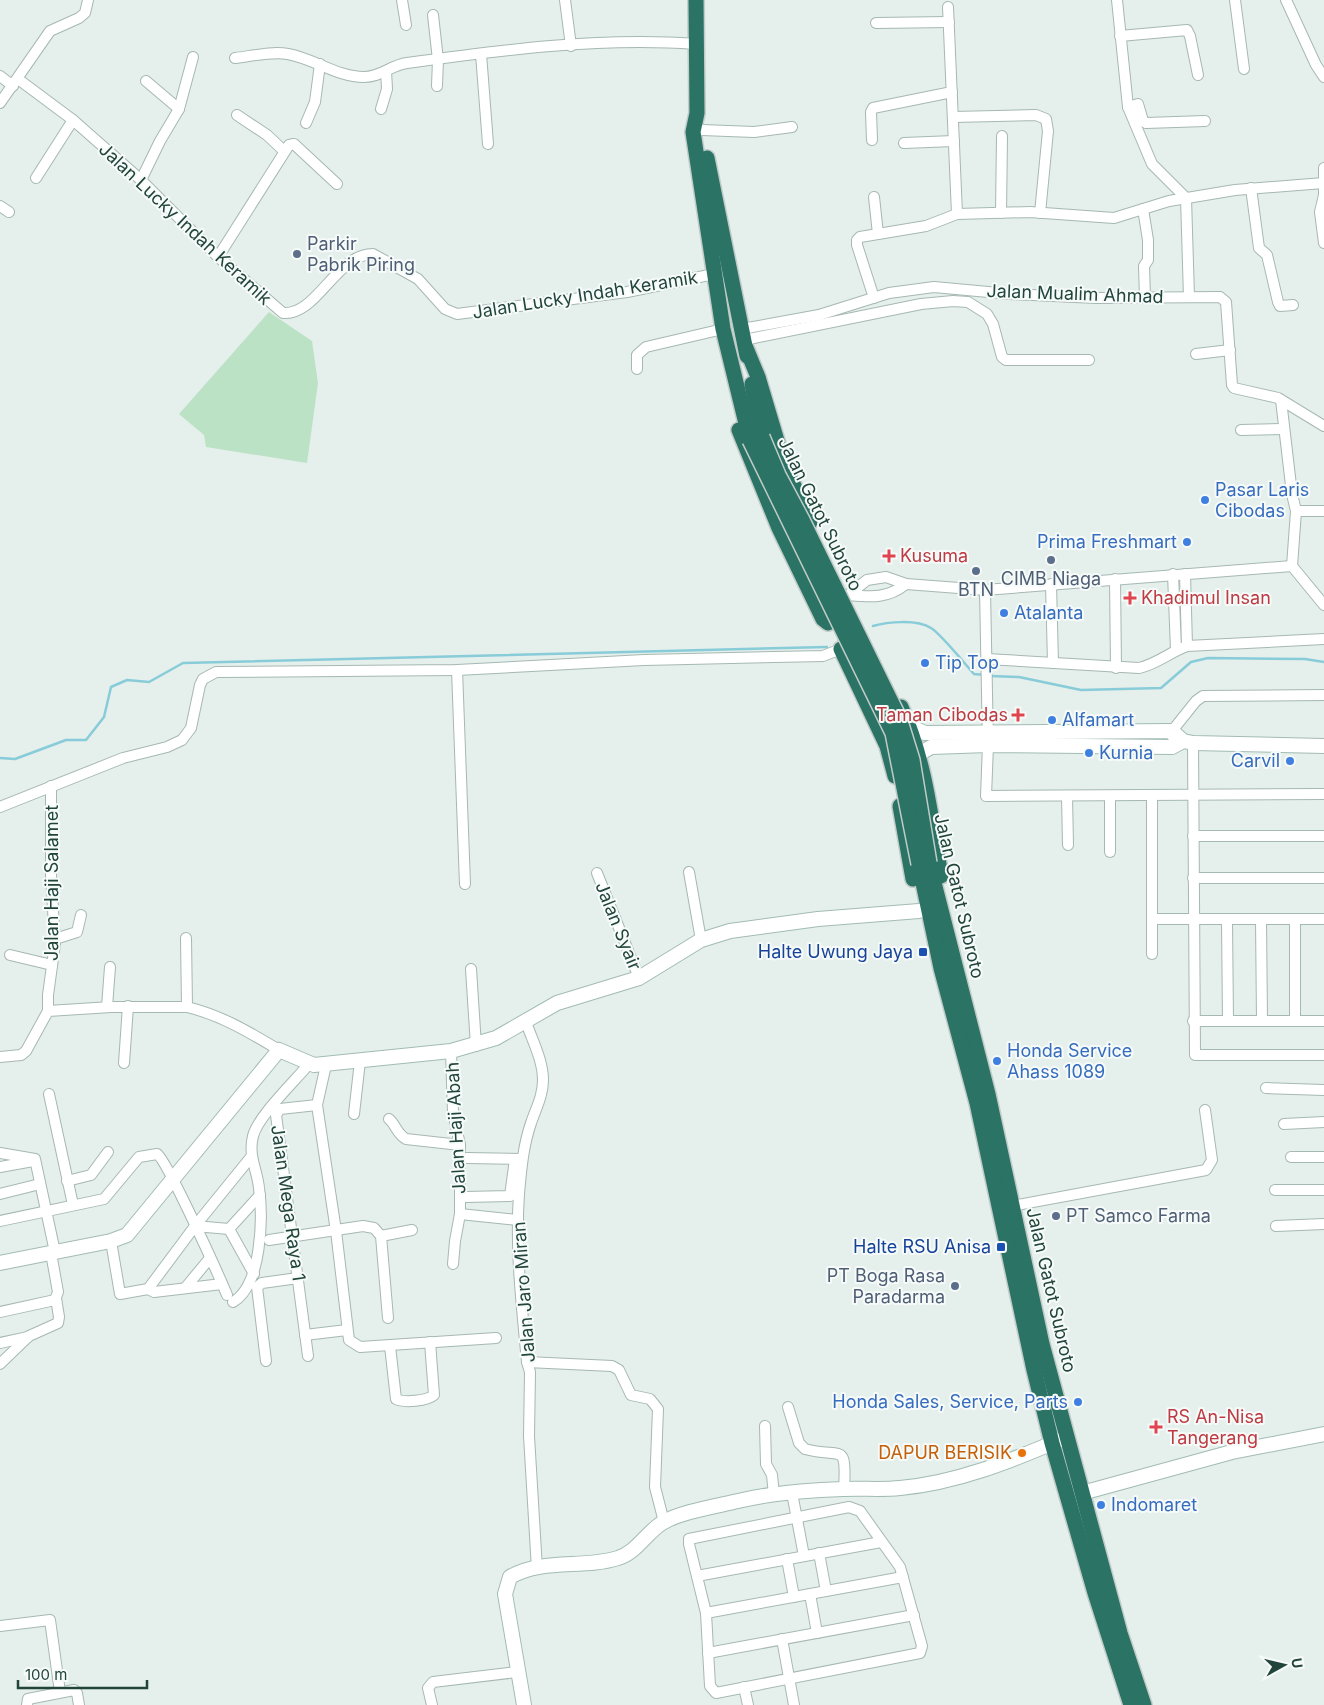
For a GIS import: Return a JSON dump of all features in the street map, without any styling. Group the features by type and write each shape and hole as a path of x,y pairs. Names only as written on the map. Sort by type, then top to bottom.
{"highway":[{"name":"Jalan Gatot Subroto","path":"696,0 697,113 693,132 728,354 756,439 893,733 940,934 1030,1351 1052,1443 1136,1702"},
{"name":"Jalan Gatot Subroto","path":"697,113 744,339 756,439"},
{"path":"744,339 758,376 783,461 868,642 910,726 919,754 946,905 940,934"},
{"path":"728,354 727,387 740,437 753,468 779,528 825,621 829,623 839,618"},
{"path":"847,635 856,632 868,642"},
{"path":"841,649 887,746 919,911 940,934"},
{"name":"Jalan Gatot Subroto","path":"940,934 988,1094 1042,1344 1120,1632 1136,1702"}],"street":[{"path":"0,103 50,32 79,18 85,13 88,0"},
{"path":"402,0 406,25"},
{"path":"565,0 571,46"},
{"path":"1116,0 1128,107 1152,164 1186,198 1189,296"},
{"path":"1234,0 1244,69"},
{"path":"1286,0 1316,65 1324,77"},
{"path":"948,7 957,214"},
{"path":"432,15 438,60 437,86"},
{"path":"876,23 949,22"},
{"path":"1120,36 1187,30 1198,75"},
{"path":"235,58 287,54 354,76 374,76 400,64 481,54 649,41 695,44"},
{"path":"481,54 488,144"},
{"path":"141,180 160,141 179,109 194,57"},
{"path":"306,123 315,102 320,64"},
{"path":"381,109 386,89 386,71"},
{"name":"Jalan Lucky Indah Keramik","path":"0,76 16,82 72,120 141,180 218,257 278,310 288,313 304,305 351,261 368,254 373,254 418,279 445,309 457,314 502,310 627,292 714,274"},
{"path":"146,81 179,109"},
{"path":"872,140 871,112 873,108 952,92"},
{"path":"1128,107 1138,104 1143,121 1146,123 1205,121"},
{"path":"236,115 267,135 284,151"},
{"path":"953,117 1036,115 1046,119 1048,131 1040,213"},
{"path":"36,178 72,120"},
{"path":"702,130 754,132 792,127"},
{"path":"1001,213 1002,136"},
{"path":"904,143 954,141"},
{"path":"218,257 289,145 294,144 337,184"},
{"path":"1324,168 1320,212 1324,243"},
{"path":"874,298 856,241 860,237 926,226 957,214 1040,213 1114,218 1186,198 1251,188 1324,183"},
{"path":"1251,188 1259,248 1267,255 1278,304 1293,306"},
{"path":"874,197 878,234"},
{"path":"1143,209 1148,240 1148,260 1144,266 1145,298"},
{"name":"Jalan Mualim Ahmad","path":"744,339 874,298 934,287 1010,294 1145,298 1189,296 1224,299 1232,385 1234,388 1281,400 1324,426"},
{"path":"744,339 921,304 953,301 968,302 987,314 993,324 1002,356 1006,360 1089,360"},
{"path":"637,369 637,355 646,347 723,329"},
{"path":"1196,354 1230,350"},
{"path":"1281,400 1292,494 1296,511 1292,566 1324,605"},
{"path":"1241,430 1284,430"},
{"path":"1296,511 1324,511"},
{"path":"0,807 123,758 167,747 182,740 191,728 203,679 216,672 456,670 644,660 823,656 841,649 847,635 836,611 837,604 867,580 886,577 906,584 985,590 1115,578 1292,566"},
{"path":"1174,574 1176,650"},
{"path":"1185,574 1187,646"},
{"path":"1115,578 1116,668"},
{"path":"846,596 871,598 894,593 906,584"},
{"path":"1051,584 1053,663"},
{"path":"985,590 988,739 986,796 1324,794"},
{"path":"986,663 1053,663 1139,668 1154,664 1176,650 1187,646 1324,639"},
{"path":"456,670 465,884"},
{"path":"919,754 931,748 988,739 1172,731 1196,701 1203,696 1324,695"},
{"path":"910,726 925,733 988,739 1324,746"},
{"path":"1172,731 1183,744 1193,795 1193,1021 1195,1056 1324,1055"},
{"name":"Jalan Haji Salamet","path":"48,1011 48,995 55,939 51,875 51,786"},
{"path":"1152,795 1152,954"},
{"path":"1067,796 1068,845"},
{"path":"1110,796 1110,852"},
{"path":"1193,836 1324,836"},
{"path":"689,872 701,940"},
{"name":"Jalan Syair","path":"597,873 638,978"},
{"path":"1193,878 1324,878"},
{"path":"0,1057 21,1055 26,1051 48,1011 128,1006 187,1007 230,1022 279,1050 309,1064 326,1065 451,1051 476,1046 496,1038 557,1003 638,978 701,940 730,931 759,926 919,911"},
{"path":"55,939 77,932 81,915"},
{"path":"1152,919 1324,920"},
{"path":"1227,920 1228,1021"},
{"path":"1261,920 1262,1021"},
{"path":"1295,920 1295,1021"},
{"path":"186,938 187,1007"},
{"path":"10,955 52,964"},
{"path":"107,1007 110,967"},
{"path":"471,969 476,1046"},
{"path":"124,1063 128,1006"},
{"path":"1193,1021 1324,1021"},
{"name":"Jalan Jaro Miran","path":"526,1022 542,1066 543,1079 542,1093 519,1159 518,1220 520,1287 527,1362 530,1372 530,1436 534,1540 537,1568"},
{"path":"0,1263 111,1241 120,1238 133,1229 279,1050"},
{"name":"Jalan Haji Abah","path":"451,1051 452,1101 460,1145 460,1214 453,1264"},
{"path":"354,1114 360,1061"},
{"path":"0,1221 106,1198 142,1156 160,1155 174,1180 230,1298 245,1293 257,1266 260,1196 251,1157 252,1140 258,1125 309,1064"},
{"path":"326,1065 316,1105 336,1231 349,1340 355,1346 390,1346 496,1338"},
{"path":"1266,1088 1324,1090"},
{"path":"49,1094 73,1206"},
{"name":"Jalan Mega Raya 1","path":"308,1356 276,1115 280,1109 316,1105"},
{"path":"1012,1206 1206,1170 1212,1160 1205,1110"},
{"path":"389,1119 395,1125 399,1134 406,1140 460,1145"},
{"path":"1284,1124 1324,1122"},
{"path":"67,1180 90,1174 108,1152"},
{"path":"0,1153 33,1159"},
{"path":"148,1289 195,1226 251,1157"},
{"path":"1291,1157 1324,1157"},
{"path":"466,1196 510,1196 519,1159 467,1158"},
{"path":"0,1167 33,1159"},
{"path":"0,1342 29,1336 58,1323 59,1316 56,1298 58,1292 53,1252 40,1184 33,1159"},
{"path":"0,1194 40,1184"},
{"path":"1275,1190 1324,1190"},
{"path":"229,1229 260,1196"},
{"path":"460,1214 518,1220"},
{"path":"1276,1226 1324,1224"},
{"path":"195,1226 229,1229"},
{"path":"270,1240 369,1226 381,1236 388,1318"},
{"path":"229,1229 254,1274"},
{"path":"381,1236 412,1230"},
{"path":"111,1241 120,1294 148,1289 154,1292 222,1284"},
{"path":"186,1287 210,1258"},
{"path":"266,1361 258,1286 262,1283 298,1278"},
{"path":"0,1312 52,1302 56,1298"},
{"path":"305,1335 347,1330"},
{"path":"0,1364 29,1336"},
{"path":"390,1346 396,1399 403,1401 430,1398 434,1395 430,1342"},
{"path":"527,1362 612,1366 619,1370 631,1395 650,1399 658,1409 655,1487 664,1522"},
{"path":"788,1407 799,1443 805,1449 838,1453 843,1456 845,1462 844,1489"},
{"path":"765,1426 766,1464 772,1475 774,1495"},
{"path":"1082,1493 1232,1452 1324,1434"},
{"path":"524,1705 506,1594 510,1577 537,1568 622,1557 664,1522 736,1502 792,1493 844,1489 900,1488 941,1480 989,1467 1067,1437"},
{"path":"792,1493 804,1556"},
{"path":"853,1507 860,1511 900,1568 922,1646 918,1654 716,1693 710,1686 706,1613 688,1544 690,1540 796,1517 853,1507"},
{"path":"697,1576 881,1542"},
{"path":"819,1553 826,1591"},
{"path":"787,1559 794,1597"},
{"path":"706,1613 903,1577"},
{"path":"810,1594 817,1633"},
{"path":"708,1653 914,1615"},
{"path":"0,1626 50,1620 60,1692"},
{"path":"782,1639 794,1705"},
{"path":"432,1705 428,1688 433,1682 518,1672"},
{"path":"744,1687 748,1705"},
{"path":"29,1702 60,1692 76,1692 79,1705"}],"green space":[{"path":"269,312 312,341 318,383 307,463 206,447 204,435 179,414"}],"waterway":[{"path":"873,626 902,622 925,625 941,636 974,674 985,675"},
{"path":"0,758 15,759 66,740 86,740 104,717 111,687 127,680 149,682 183,663 827,647"},
{"path":"990,676 1019,677 1081,690 1161,688 1191,662 1208,658 1305,659 1324,662"}],"place":[{"name":"Parkir Pabrik Piring","path":"297,254"},
{"name":"Pasar Laris Cibodas","path":"1205,500"},
{"name":"Prima Freshmart","path":"1187,542"},
{"name":"Kusuma","path":"889,556"},
{"name":"CIMB Niaga","path":"1051,560"},
{"name":"BTN","path":"976,571"},
{"name":"Khadimul Insan","path":"1130,598"},
{"name":"Atalanta","path":"1004,613"},
{"name":"Tip Top","path":"925,663"},
{"name":"Taman Cibodas","path":"1018,715"},
{"name":"Alfamart","path":"1052,720"},
{"name":"Kurnia","path":"1089,753"},
{"name":"Carvil","path":"1290,761"},
{"name":"Halte Uwung Jaya","path":"923,952"},
{"name":"Honda Service Ahass 1089","path":"997,1061"},
{"name":"PT Samco Farma","path":"1056,1216"},
{"name":"Halte RSU Anisa","path":"1001,1247"},
{"name":"PT Boga Rasa Paradarma","path":"955,1286"},
{"name":"Honda Sales, Service, Parts","path":"1078,1402"},
{"name":"RS An-Nisa Tangerang","path":"1156,1427"},
{"name":"DAPUR BERISIK","path":"1022,1453"},
{"name":"Indomaret","path":"1101,1505"}]}
